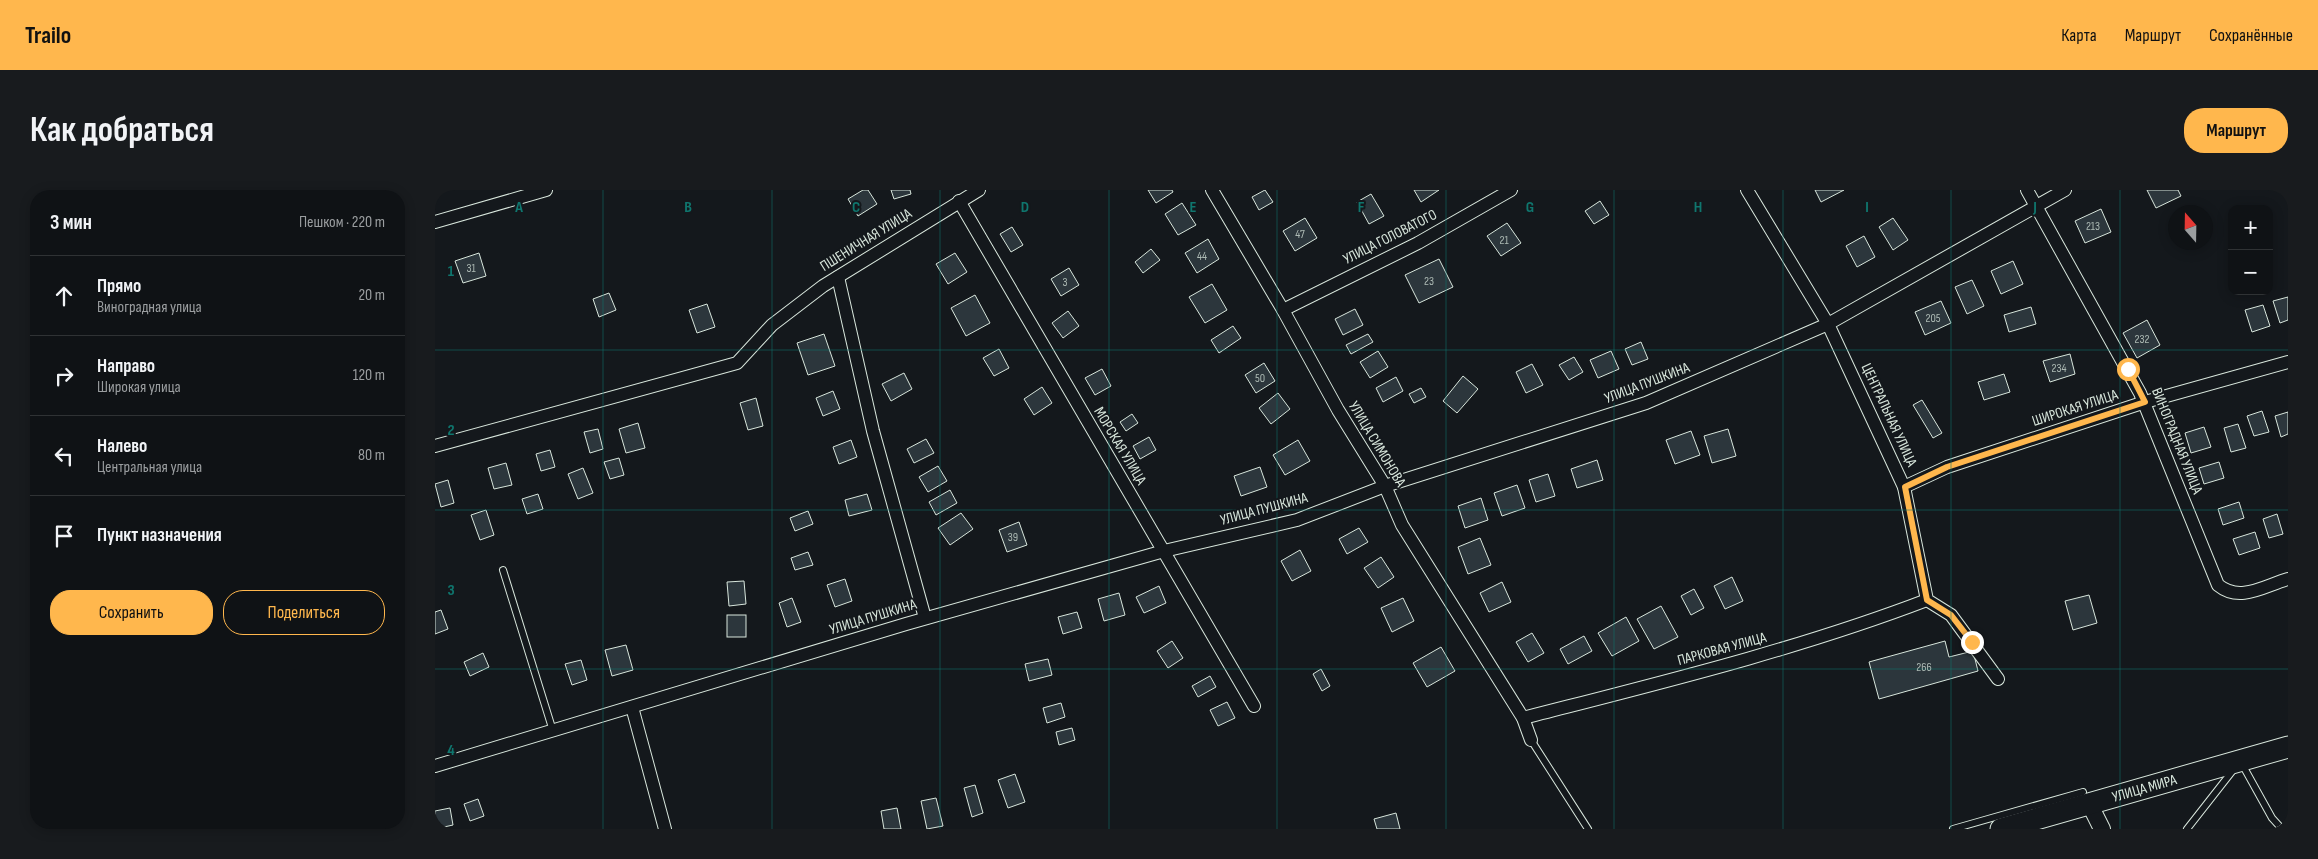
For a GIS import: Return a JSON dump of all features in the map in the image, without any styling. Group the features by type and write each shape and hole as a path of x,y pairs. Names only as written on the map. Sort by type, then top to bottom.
{"highway":[{"name":"УЛИЦА МИРА","path":"2001,829 2086,798 2288,747"}],"street":[{"path":"435,222 546,190"},
{"name":"ПШЕНИЧНАЯ УЛИЦА","path":"435,446 737,363 772,325 823,286 979,190"},
{"name":"УЛИЦА СИМОНОВА","path":"1212,190 1283,310 1338,410 1385,486 1402,525 1523,718 1531,740"},
{"name":"УЛИЦА ГОЛОВАТОГО","path":"1283,310 1418,243 1511,190"},
{"name":"ЦЕНТРАЛЬНАЯ УЛИЦА","path":"1747,190 1828,324 1905,487 1927,600"},
{"name":"ВИНОГРАДНАЯ УЛИЦА","path":"2027,190 2145,402 2214,578 2226,591 2241,594 2288,579"},
{"name":"УЛИЦА ПУШКИНА","path":"435,766 925,618 1164,552 1297,520 1385,486 1646,403 1828,324 2065,190"},
{"name":"МОРСКАЯ УЛИЦА","path":"959,201 1254,706"},
{"path":"838,277 873,431 925,618"},
{"name":"ШИРОКАЯ УЛИЦА","path":"1905,487 1947,467 2145,402 2288,362"},
{"path":"1927,600 1951,615 1998,679"},
{"name":"ПАРКОВАЯ УЛИЦА","path":"1523,718 1740,662 1870,622 1927,600"},
{"path":"632,707 665,829"},
{"path":"2086,798 2102,829"}],"lane":[{"path":"503,570 553,730"},
{"path":"1531,740 1588,829"},
{"path":"2187,829 2240,760 2272,818 2282,829"},
{"path":"1953,829 2086,798"}],"building":[{"path":"863,190 868,190 877,204 858,216 848,199"},
{"path":"891,190 910,190 911,194 894,199"},
{"path":"1148,190 1172,190 1173,192 1156,203"},
{"path":"1265,190 1273,202 1259,210 1252,197"},
{"path":"1414,190 1439,190 1421,202"},
{"path":"1815,190 1844,190 1821,202"},
{"path":"2147,190 2178,190 2181,196 2156,208"},
{"path":"1371,194 1384,216 1369,224 1357,202"},
{"path":"1600,201 1609,215 1594,224 1585,211"},
{"path":"1182,203 1196,225 1178,235 1165,214"},
{"path":"2101,209 2111,232 2085,243 2075,221"},
{"path":"1305,218 1317,238 1295,251 1283,231"},
{"path":"1893,218 1908,240 1893,250 1879,227"},
{"path":"1507,223 1521,243 1501,256 1487,236"},
{"path":"1012,227 1023,245 1011,252 1000,234"},
{"path":"1864,236 1875,257 1857,267 1846,246"},
{"path":"1208,239 1219,259 1197,273 1185,253"},
{"path":"1151,249 1160,260 1143,273 1135,262"},
{"path":"479,253 486,276 463,283 455,261"},
{"path":"955,253 967,272 948,284 936,264"},
{"path":"1439,259 1453,287 1419,303 1405,275"},
{"path":"2013,261 2023,284 2001,294 1991,271"},
{"path":"1069,268 1079,285 1061,296 1051,279"},
{"path":"1972,280 1984,306 1967,314 1955,287"},
{"path":"1212,284 1227,310 1205,323 1189,297"},
{"path":"609,293 616,310 599,317 593,299"},
{"path":"975,295 990,323 966,336 951,308"},
{"path":"2288,297 2288,320 2280,323 2273,301"},
{"path":"1941,301 1951,323 1925,335 1915,312"},
{"path":"707,304 715,327 697,333 689,310"},
{"path":"2263,305 2270,326 2252,332 2245,310"},
{"path":"2031,307 2036,324 2009,332 2004,315"},
{"path":"1355,309 1363,325 1343,335 1335,319"},
{"path":"1068,311 1079,326 1063,338 1052,323"},
{"path":"2147,320 2160,345 2137,358 2123,333"},
{"path":"1233,326 1241,338 1219,353 1211,340"},
{"path":"824,334 835,366 808,375 797,343"},
{"path":"1368,334 1373,342 1351,354 1346,345"},
{"path":"1641,342 1648,359 1632,365 1625,349"},
{"path":"999,349 1009,368 994,376 983,358"},
{"path":"1378,351 1388,367 1370,378 1360,362"},
{"path":"1611,351 1619,369 1598,378 1590,360"},
{"path":"2070,354 2075,374 2050,382 2043,361"},
{"path":"1574,357 1583,372 1569,380 1559,365"},
{"path":"1264,363 1275,381 1256,393 1245,375"},
{"path":"1532,364 1543,385 1526,393 1516,372"},
{"path":"1102,369 1111,386 1095,395 1085,378"},
{"path":"904,373 912,389 891,401 882,384"},
{"path":"2004,374 2010,392 1984,400 1978,382"},
{"path":"1463,376 1478,389 1457,413 1443,401"},
{"path":"1396,377 1403,391 1383,402 1376,388"},
{"path":"1042,387 1052,403 1034,415 1024,399"},
{"path":"1421,388 1426,397 1414,403 1409,394"},
{"path":"833,391 840,409 823,416 816,398"},
{"path":"1278,393 1290,409 1271,424 1259,408"},
{"path":"756,398 763,426 748,430 740,403"},
{"path":"1922,400 1942,433 1933,438 1913,405"},
{"path":"2262,411 2269,432 2254,436 2247,416"},
{"path":"2288,412 2288,434 2281,437 2275,416"},
{"path":"1132,414 1138,423 1126,431 1120,422"},
{"path":"638,423 645,448 626,453 619,429"},
{"path":"2238,424 2246,448 2231,452 2224,428"},
{"path":"2204,427 2211,447 2191,453 2185,433"},
{"path":"598,429 603,449 590,453 584,432"},
{"path":"1728,429 1736,456 1712,463 1704,436"},
{"path":"1691,431 1700,455 1675,464 1666,440"},
{"path":"1149,437 1156,450 1140,459 1133,446"},
{"path":"926,439 934,453 914,463 907,449"},
{"path":"851,440 857,457 839,464 833,447"},
{"path":"1298,440 1310,461 1285,475 1273,455"},
{"path":"550,450 555,467 541,471 536,454"},
{"path":"619,458 624,475 610,479 604,462"},
{"path":"1597,460 1603,480 1577,488 1571,469"},
{"path":"2219,462 2224,478 2204,484 2199,468"},
{"path":"506,463 512,485 494,489 488,468"},
{"path":"938,466 947,481 928,492 919,477"},
{"path":"1260,467 1267,487 1241,496 1234,476"},
{"path":"583,468 593,493 578,499 568,474"},
{"path":"1548,474 1555,496 1536,502 1529,480"},
{"path":"448,480 454,503 441,507 435,484"},
{"path":"1517,485 1525,508 1502,516 1494,493"},
{"path":"950,490 957,503 936,515 929,502"},
{"path":"538,494 543,509 527,514 522,499"},
{"path":"867,494 872,510 849,516 845,500"},
{"path":"1481,498 1488,520 1465,528 1458,506"},
{"path":"2239,502 2244,518 2223,525 2218,509"},
{"path":"486,510 494,535 480,540 471,515"},
{"path":"808,511 813,524 795,531 790,518"},
{"path":"961,513 973,529 950,545 938,528"},
{"path":"2277,514 2283,534 2269,538 2263,519"},
{"path":"1019,522 1027,545 1007,552 999,530"},
{"path":"1359,528 1368,542 1347,554 1339,539"},
{"path":"2255,532 2260,548 2239,555 2233,539"},
{"path":"1480,538 1491,565 1468,574 1458,547"},
{"path":"1300,550 1311,571 1292,581 1281,561"},
{"path":"808,552 813,565 795,570 791,558"},
{"path":"1381,557 1394,577 1378,588 1364,568"},
{"path":"1732,577 1743,601 1725,609 1714,586"},
{"path":"845,579 852,601 835,607 827,585"},
{"path":"744,581 746,604 729,606 727,582"},
{"path":"1502,582 1511,602 1489,612 1480,593"},
{"path":"1159,586 1166,603 1144,613 1136,597"},
{"path":"1694,589 1704,608 1691,615 1681,596"},
{"path":"1119,593 1125,615 1104,621 1098,599"},
{"path":"2089,595 2097,623 2073,630 2065,601"},
{"path":"792,598 801,622 787,627 779,603"},
{"path":"1403,598 1414,621 1392,632 1381,608"},
{"path":"1661,606 1678,637 1654,649 1637,619"},
{"path":"441,610 448,629 435,634 435,612"},
{"path":"1077,612 1082,628 1063,634 1058,617"},
{"path":"727,615 746,615 746,637 727,637"},
{"path":"1626,617 1639,641 1612,656 1598,633"},
{"path":"1532,633 1544,653 1528,662 1516,642"},
{"path":"1584,636 1592,651 1568,664 1560,649"},
{"path":"1172,641 1183,658 1168,668 1157,651"},
{"path":"1945,641 1949,657 1973,651 1978,671 1879,699 1869,662"},
{"path":"626,645 633,670 612,676 605,650"},
{"path":"1441,647 1455,671 1427,687 1413,663"},
{"path":"483,653 489,667 470,676 464,662"},
{"path":"1048,659 1052,675 1029,681 1025,664"},
{"path":"581,660 587,680 572,685 565,664"},
{"path":"1321,669 1330,686 1322,691 1313,674"},
{"path":"1210,676 1216,687 1198,697 1192,686"},
{"path":"1227,702 1235,718 1218,726 1210,710"},
{"path":"1061,703 1065,717 1047,723 1043,708"},
{"path":"1072,728 1075,740 1059,745 1056,732"},
{"path":"1015,774 1025,802 1008,808 998,780"},
{"path":"975,785 983,813 972,817 964,788"},
{"path":"936,798 943,826 927,829 921,801"},
{"path":"478,799 484,816 470,821 464,804"},
{"path":"450,808 453,825 435,829 435,811"},
{"path":"897,808 901,829 884,829 881,811"},
{"path":"1396,813 1400,829 1377,829 1374,819"}],"route":[{"path":"1972,642 1951,615 1927,600 1905,487 1947,467 2145,402 2128,369"}]}
